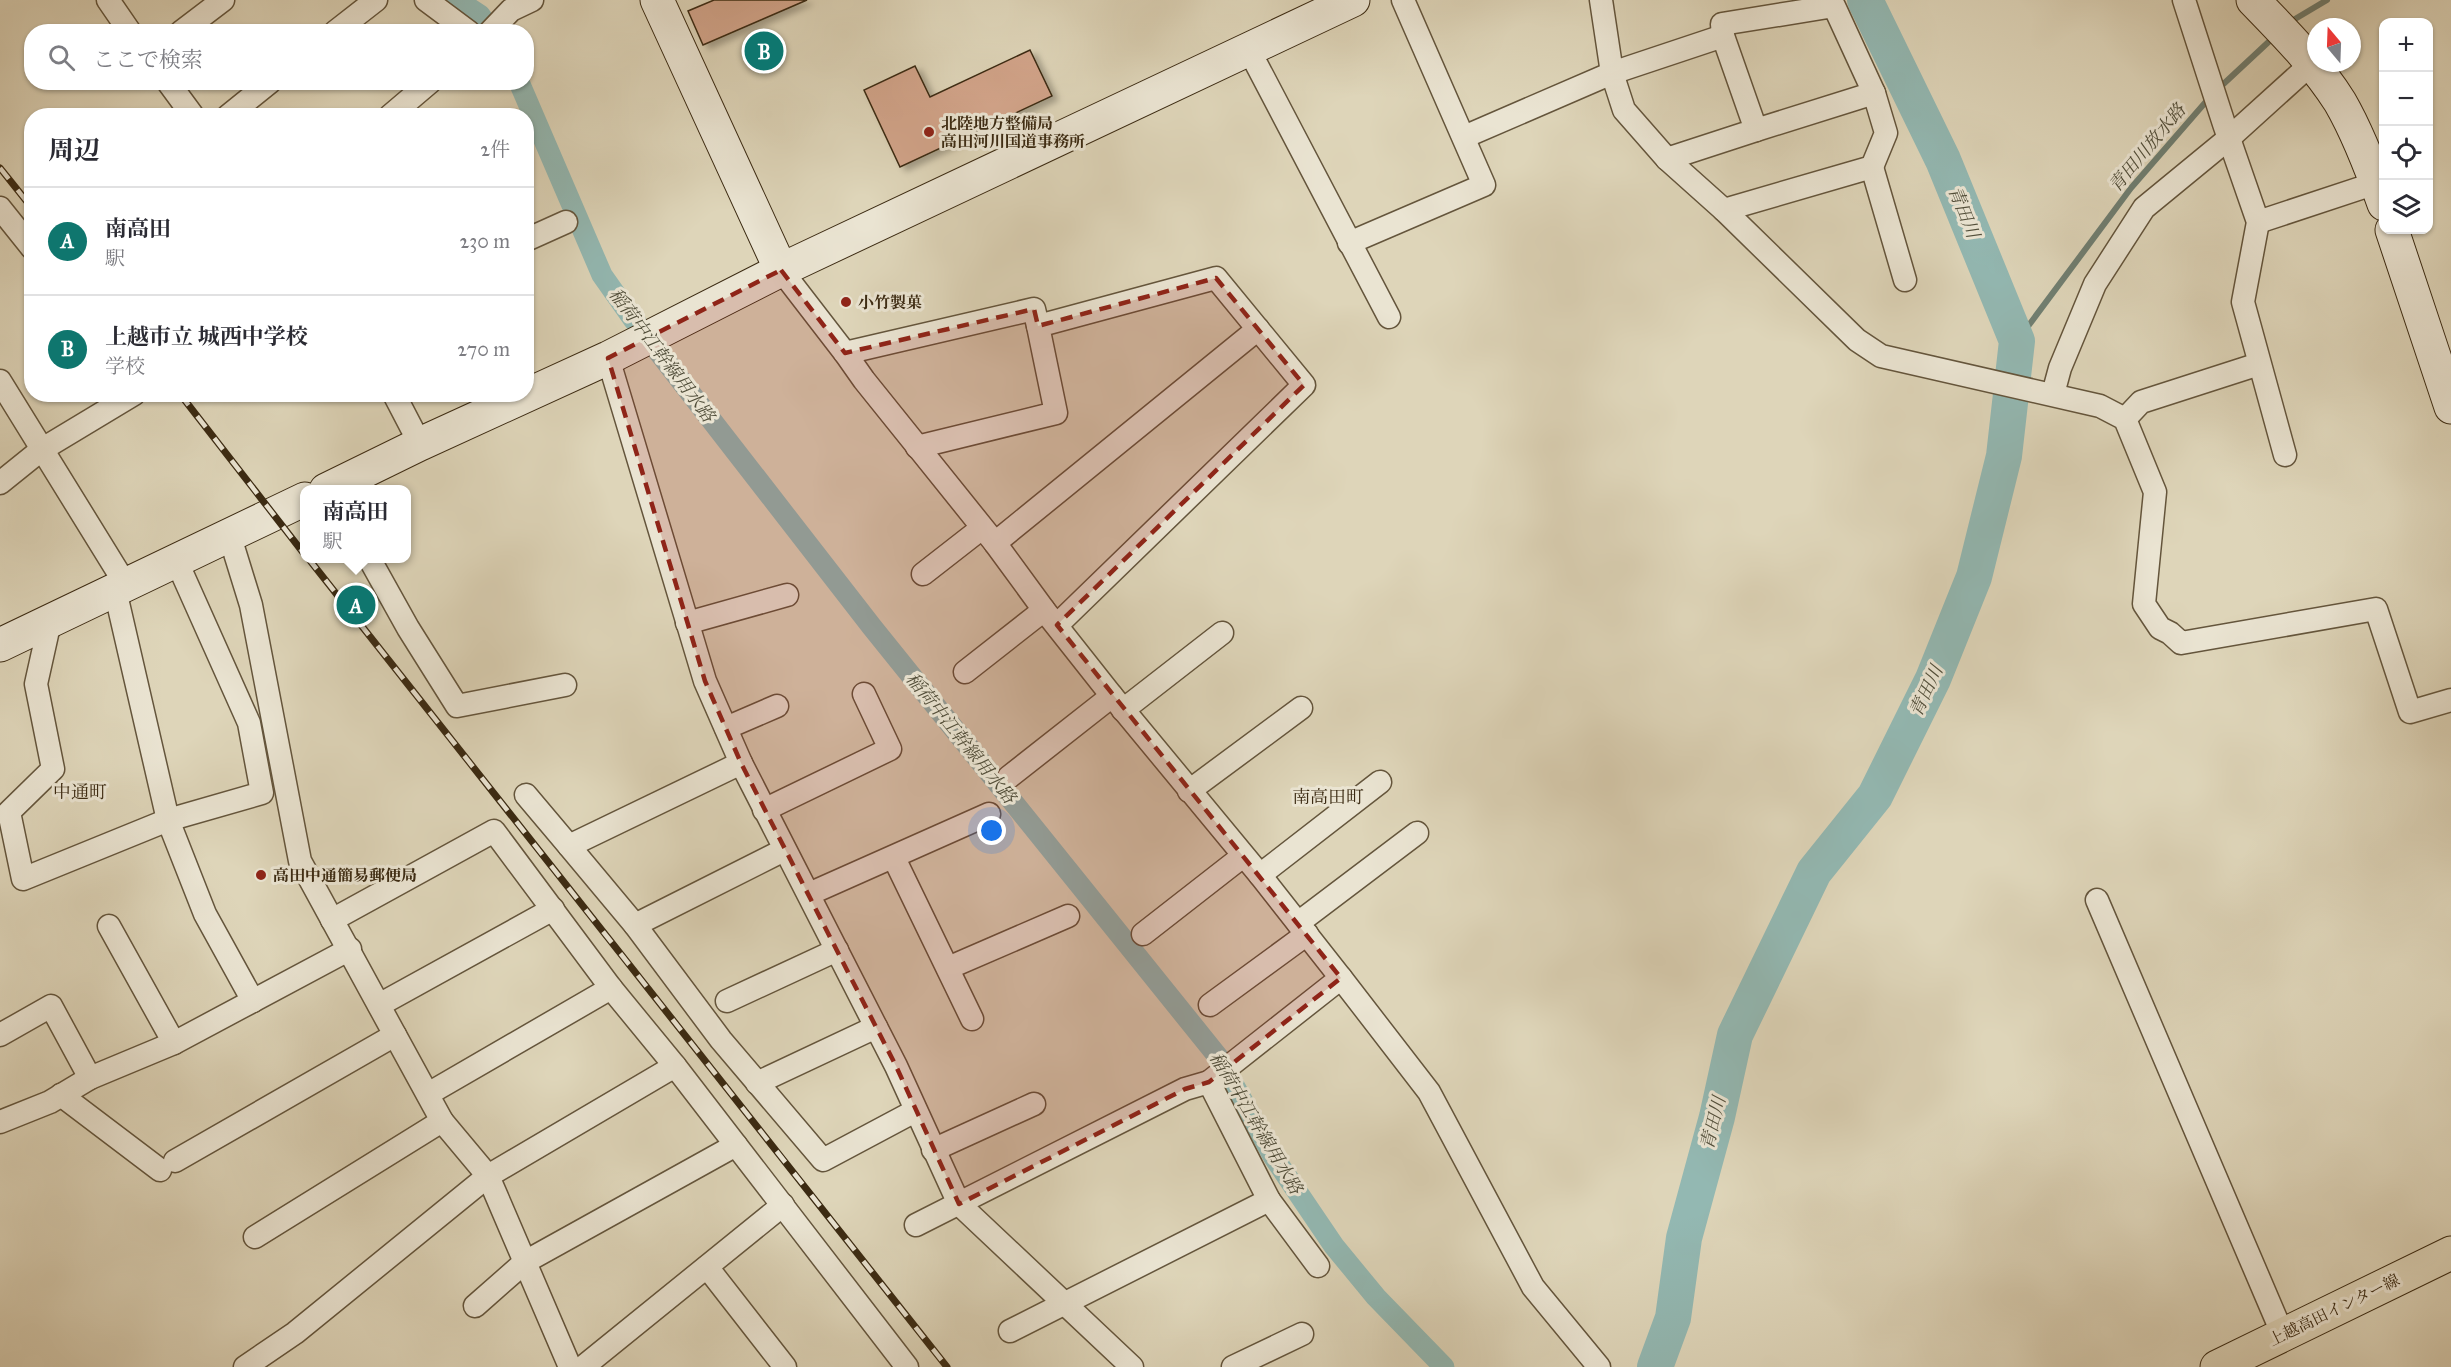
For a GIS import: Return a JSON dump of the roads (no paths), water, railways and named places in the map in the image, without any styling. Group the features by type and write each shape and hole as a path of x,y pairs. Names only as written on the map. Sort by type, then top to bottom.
{"main road":[{"name":"上越高田インター線","path":"2217,1367 2451,1253"}],"street":[{"path":"108,0 124,24"},
{"path":"192,24 223,0"},
{"path":"345,24 376,0"},
{"path":"426,0 458,24"},
{"path":"498,24 511,10 532,0"},
{"path":"657,0 781,270 864,380 988,535 1117,703 1260,875 1428,1092 1533,1287 1599,1367"},
{"path":"534,392 608,358 781,270 1353,0"},
{"path":"1349,243 1484,185 1402,0"},
{"path":"1601,0 1612,73 1624,110 1667,159 1724,210 1848,332 1881,356 2100,406 2125,419 2155,492 2144,603 2160,628 2181,643 2376,609 2410,712 2451,700"},
{"path":"2253,0 2306,56 2341,104 2379,192"},
{"path":"1756,130 1723,36 1722,24 1833,3 1874,93 1886,134 1872,167 1905,280"},
{"path":"2187,9 2226,132 2258,222 2242,302 2284,455"},
{"path":"1464,137 1612,73 1723,36"},
{"path":"1249,50 1389,317"},
{"path":"2049,393 2095,284 2144,208 2306,56"},
{"path":"174,90 187,108"},
{"path":"238,108 260,90"},
{"path":"399,108 421,90"},
{"path":"1667,159 1874,93"},
{"path":"1724,210 1872,167"},
{"path":"2258,222 2379,194"},
{"path":"0,208 24,238"},
{"path":"534,236 566,222"},
{"path":"2393,234 2451,407"},
{"path":"965,672 1050,617 1304,385 1216,278 1038,326"},
{"path":"845,353 1035,309 1056,413 917,447"},
{"path":"923,574 988,535 1258,329"},
{"path":"608,358 705,681 764,810 896,1066 959,1204 1132,1367"},
{"path":"2125,419 2141,402 2259,364"},
{"path":"0,381 120,587 168,820 205,914 254,1000"},
{"path":"0,483 41,450 121,402"},
{"path":"398,402 420,444"},
{"path":"336,485 512,402"},
{"path":"0,645 300,503"},
{"path":"230,537 251,605 300,861 442,1121 488,1176 570,1367"},
{"path":"50,621 36,684 53,769 9,813 23,879 168,820 262,793 249,723 177,562"},
{"path":"372,563 457,706 565,685"},
{"path":"687,623 787,595"},
{"path":"1009,777 1222,633"},
{"path":"764,810 890,749 864,694"},
{"path":"726,728 777,706"},
{"path":"1189,791 1301,708"},
{"path":"569,846 741,763"},
{"path":"1260,875 1380,782"},
{"path":"526,795 635,925 720,1040 823,1160 915,1111"},
{"path":"809,894 990,814"},
{"path":"332,920 494,831 611,988 675,1066 907,1367"},
{"path":"1210,1005 1417,833"},
{"path":"635,925 784,850"},
{"path":"1143,934 1243,856"},
{"path":"894,858 972,1019"},
{"path":"2097,900 2283,1335"},
{"path":"379,1005 553,909"},
{"path":"948,968 1068,916"},
{"path":"109,926 174,1043"},
{"path":"0,1122 61,1095 90,1078 174,1043 350,949"},
{"path":"727,1001 837,950"},
{"path":"916,1225 1185,1089 1209,1082 1341,978"},
{"path":"428,1094 611,988"},
{"path":"0,1035 51,1006 90,1078"},
{"path":"757,1083 876,1028"},
{"path":"61,1095 168,1166 395,1035"},
{"path":"244,1367 294,1333 488,1176 675,1066"},
{"path":"1209,1082 1269,1200 1318,1266"},
{"path":"933,1150 1034,1104"},
{"path":"255,1237 442,1121"},
{"path":"475,1306 525,1262 736,1145"},
{"path":"1010,1331 1269,1200"},
{"path":"584,1367 783,1205"},
{"path":"707,1267 785,1367"},
{"path":"1233,1367 1302,1334"}],"waterway":[{"name":"稲荷中江幹線用水路","path":"457,0 480,15 486,24"},
{"name":"青田川","path":"1655,1367 1673,1318 1684,1238 1717,1117 1735,1035 1814,872 1875,796 1933,679 1974,577 2004,456 2017,341 1943,160 1865,0"},
{"name":"青田川放水路","path":"2290,22 2327,0"},
{"name":"青田川放水路","path":"2217,90 2276,35"},
{"name":"稲荷中江幹線用水路","path":"522,90 530,108"},
{"name":"青田川放水路","path":"2017,341 2131,188 2210,97"},
{"name":"稲荷中江幹線用水路","path":"534,117 602,275 633,319 872,627 1219,1058 1273,1156 1334,1246 1376,1297 1444,1367"}],"railway":[{"path":"0,168 24,198"},
{"path":"186,402 300,549"},
{"path":"312,563 947,1367"}],"place":[{"name":"上越市立 城西中学校","path":"764,51"},
{"name":"北陸地方整備局 高田河川国道事務所","path":"929,132"},
{"name":"小竹製菓","path":"846,302"},
{"name":"南高田","path":"356,605"},
{"name":"高田中通簡易郵便局","path":"261,875"}],"district":[{"name":"中通町","path":"80,792"},
{"name":"南高田町","path":"1328,797"}]}
